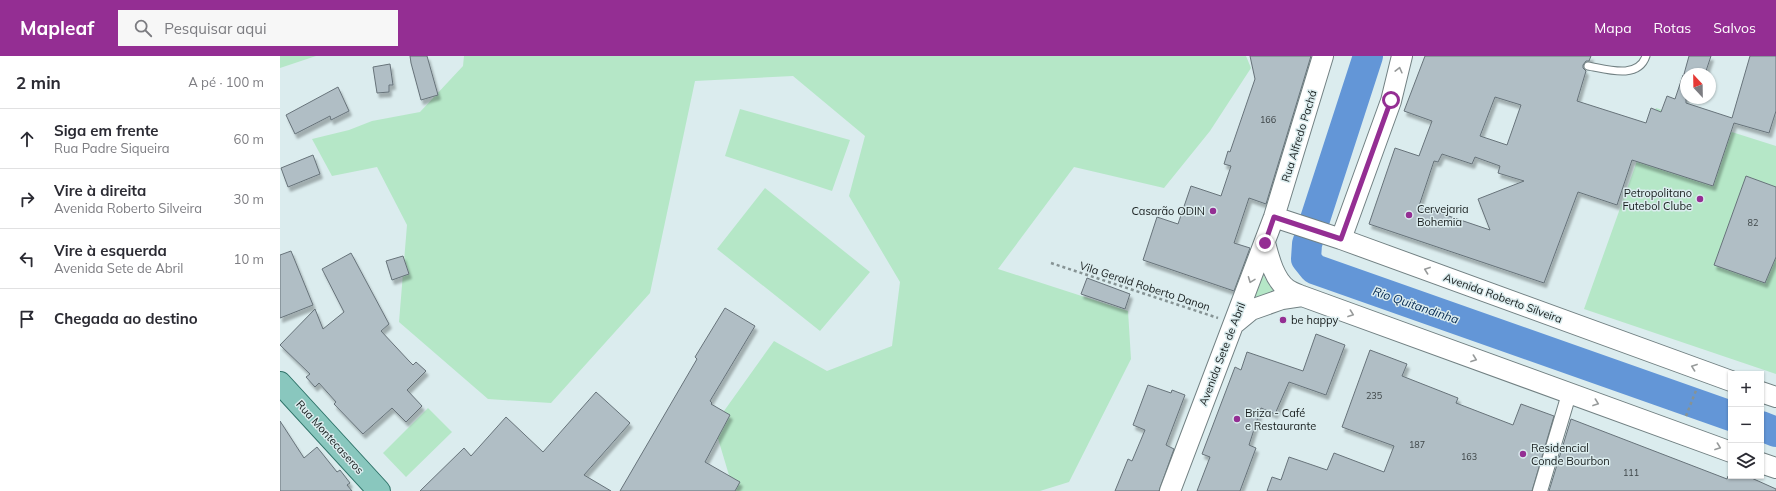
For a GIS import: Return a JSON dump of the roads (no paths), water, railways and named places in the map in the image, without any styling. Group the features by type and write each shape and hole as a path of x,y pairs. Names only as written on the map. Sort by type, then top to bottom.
{"main road":[{"name":"Rua Alfredo Pachá","path":"1282,220 1323,56"},
{"path":"1338,238 1391,100 1402,56"},
{"name":"Avenida Roberto Silveira","path":"1282,220 1338,238 1728,380"},
{"name":"Avenida Sete de Abril","path":"1170,491 1265,243 1282,220"},
{"path":"1265,243 1270,261 1278,278 1287,289 1302,296 1728,451"},
{"path":"1234,324 1251,310 1282,299 1302,296"},
{"name":"Rua Montecaseros","path":"280,383 379,491"},
{"path":"1764,393 1776,397"},
{"path":"1764,464 1776,468"}],"street":[{"path":"1540,491 1569,394"}],"lane":[{"path":"1588,66 1627,72 1638,67 1646,56"}],"waterway":[{"name":"Rio Quitandinha","path":"1368,56 1307,244 1306,259 1314,269 1728,415"},
{"name":"Rio Quitandinha","path":"1764,427 1776,432"}],"place":[{"name":"Petropolitano Futebol Clube","path":"1700,199"},
{"name":"Casarão ODIN","path":"1213,211"},
{"name":"Cervejaria Bohemia","path":"1409,215"},
{"name":"be happy","path":"1283,320"},
{"name":"Briza - Café e Restaurante","path":"1237,419"},
{"name":"Residencial Conde Bourbon","path":"1523,454"}]}
